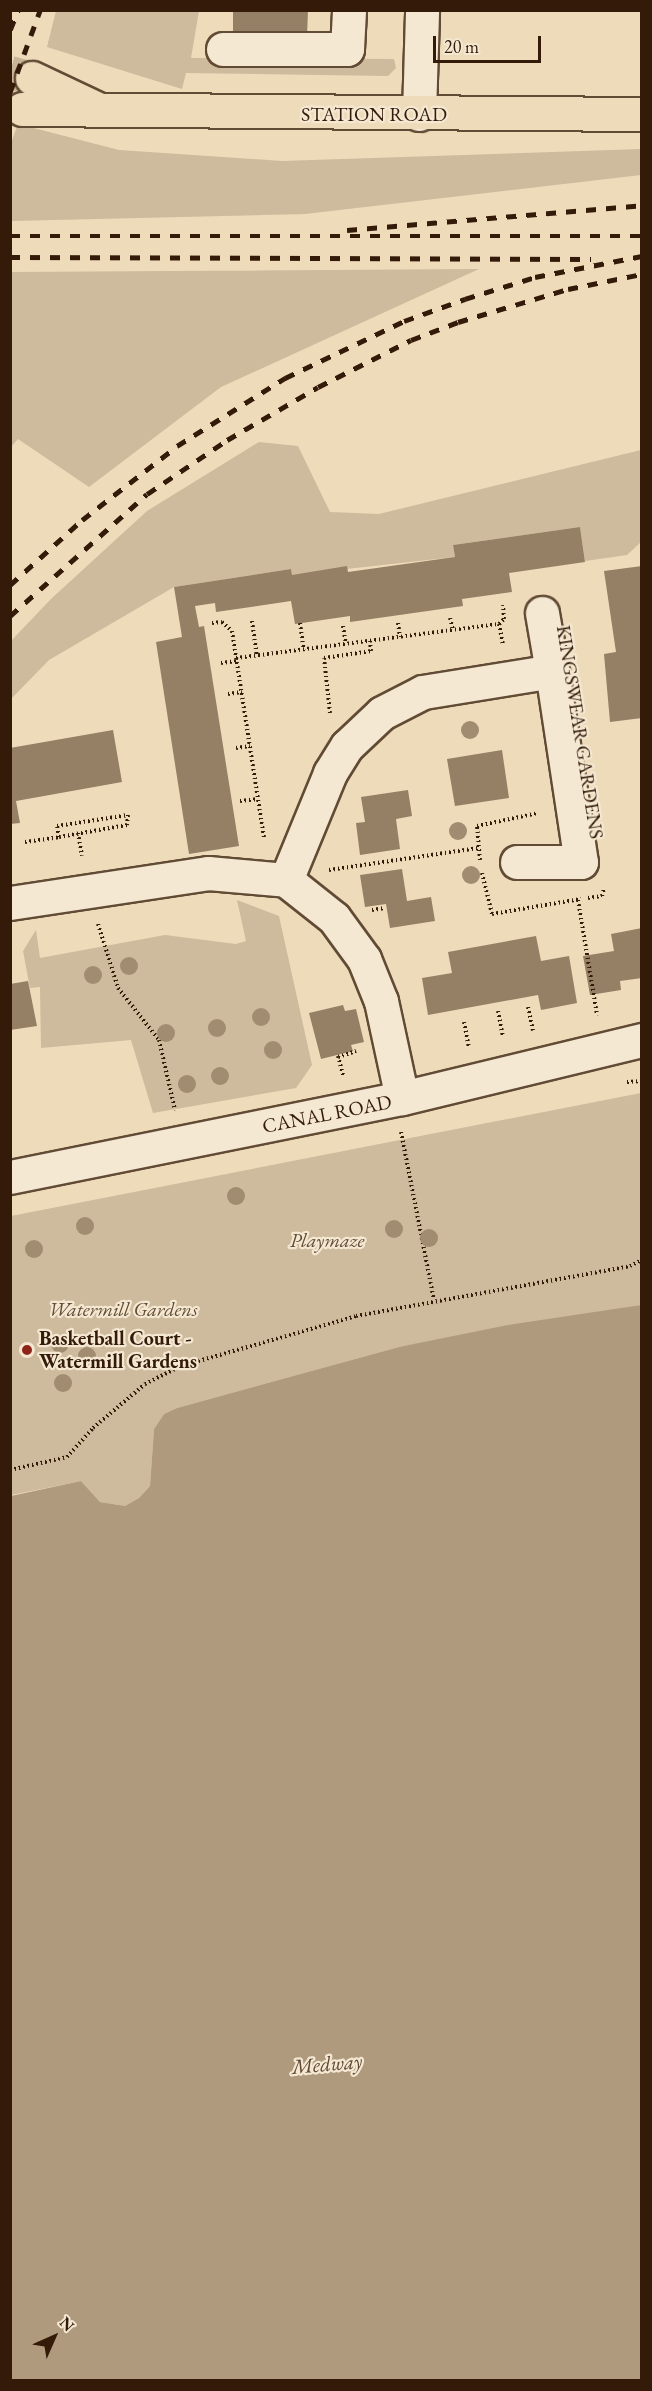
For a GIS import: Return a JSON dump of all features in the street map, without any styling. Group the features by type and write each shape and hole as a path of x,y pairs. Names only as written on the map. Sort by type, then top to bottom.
{"main road":[{"name":"STATION ROAD","path":"32,78 106,113"},
{"name":"STATION ROAD","path":"22,109 106,113 642,114"}],"street":[{"path":"223,49 347,48 349,10"},
{"path":"419,114 422,10"},
{"name":"KINGSWEAR GARDENS","path":"517,862 580,862 543,617"},
{"name":"KINGSWEAR GARDENS","path":"286,880 335,764 347,746 382,713 423,692 552,671"},
{"path":"10,903 86,876 208,873 286,880 334,918 364,959 381,1001 402,1113"},
{"name":"CANAL ROAD","path":"10,1177 183,1143 402,1113 642,1040"}],"path":[{"path":"221,663 257,656 499,624 504,619 503,605"},
{"path":"450,618 453,630"},
{"path":"252,621 257,656"},
{"path":"212,623 222,622 231,630 264,842"},
{"path":"300,623 304,650"},
{"path":"398,623 400,637"},
{"path":"499,624 505,652"},
{"path":"343,626 346,644"},
{"path":"331,720 323,659 371,651 370,641"},
{"path":"228,694 242,692"},
{"path":"236,748 250,746"},
{"path":"240,801 258,799"},
{"path":"545,807 531,816 477,826 478,848 489,913 602,896 602,878"},
{"path":"25,842 59,837 127,825 128,814 57,826 59,837"},
{"path":"78,833 86,876 118,988 159,1040 183,1143"},
{"path":"321,875 330,869 478,848"},
{"path":"578,900 598,1025"},
{"path":"528,1008 535,1040"},
{"path":"498,1011 505,1047"},
{"path":"464,1022 471,1056"},
{"path":"344,1080 338,1056 354,1054"},
{"path":"402,1113 434,1300"},
{"path":"10,1470 67,1457 93,1428 145,1384 181,1366 289,1333 434,1300 630,1266 642,1260"}],"green space":[{"path":"56,11 199,11 191,58 394,59 396,68 388,76 186,73 182,89 47,47"},
{"path":"18,124 119,150 282,161 641,149 641,175 305,214 11,221 11,143"},
{"path":"479,269 221,387 89,487 18,439 11,447 11,272"},
{"path":"259,442 298,446 330,512 379,514 641,450 641,542 627,555 585,561 580,527 453,545 455,557 292,575 291,569 174,587 49,660 11,699 10,642 51,599 147,511"},
{"path":"237,900 279,916 312,1065 296,1088 153,1113 131,1040 41,1048 40,987 30,988 23,951 36,930 40,958 165,935 236,944 246,941"},
{"name":"Watermill Gardens","path":"641,1093 641,1305 399,1347 177,1408 164,1414 154,1429 150,1486 139,1498 125,1506 100,1502 81,1481 11,1495 11,1216"}],"water":[{"name":"Medway","path":"641,1305 641,2380 11,2380 11,1496 81,1481 100,1502 125,1506 139,1498 150,1486 154,1429 164,1414 177,1408 399,1347 508,1325"}],"building":[{"path":"233,10 308,10 307,37 233,37"},
{"path":"580,527 585,562 509,573 512,592 462,599 463,606 350,622 350,616 295,624 291,601 216,612 215,603 195,606 199,627 204,626 239,846 189,854 156,642 182,637 174,587 291,569 292,575 347,566 348,572 455,557 453,545"},
{"path":"642,566 642,718 610,722 604,654 616,652 604,571"},
{"path":"113,730 122,782 16,801 20,823 10,824 10,748"},
{"path":"502,750 509,798 455,806 447,759"},
{"path":"408,790 412,816 396,819 400,849 360,855 356,823 365,822 361,797"},
{"path":"402,869 407,901 431,897 435,921 390,928 386,904 365,907 360,875"},
{"path":"642,928 642,978 620,981 621,990 590,995 583,956 614,951 611,934"},
{"path":"536,936 541,961 569,956 577,1003 541,1010 538,995 428,1015 422,978 452,973 448,952"},
{"path":"28,981 37,1026 10,1030 10,984"},
{"path":"343,1005 345,1011 356,1009 364,1042 351,1045 353,1051 321,1059 309,1013"}],"tunnel":[{"path":"10,72 32,78"}],"railway":[{"path":"10,30 18,10"},
{"path":"10,92 40,10"},
{"path":"347,230 642,205"},
{"path":"10,236 642,236"},
{"path":"10,585 82,520 177,446 285,378 404,321 465,299 535,277 642,256"},
{"path":"10,257 591,259"},
{"path":"10,616 147,494 227,440 318,387 411,340 458,322 568,289 642,274"}],"place":[{"name":"Basketball Court - Watermill Gardens","path":"27,1350"}],"park label":[{"name":"Playmaze","path":"327,1240"}]}
